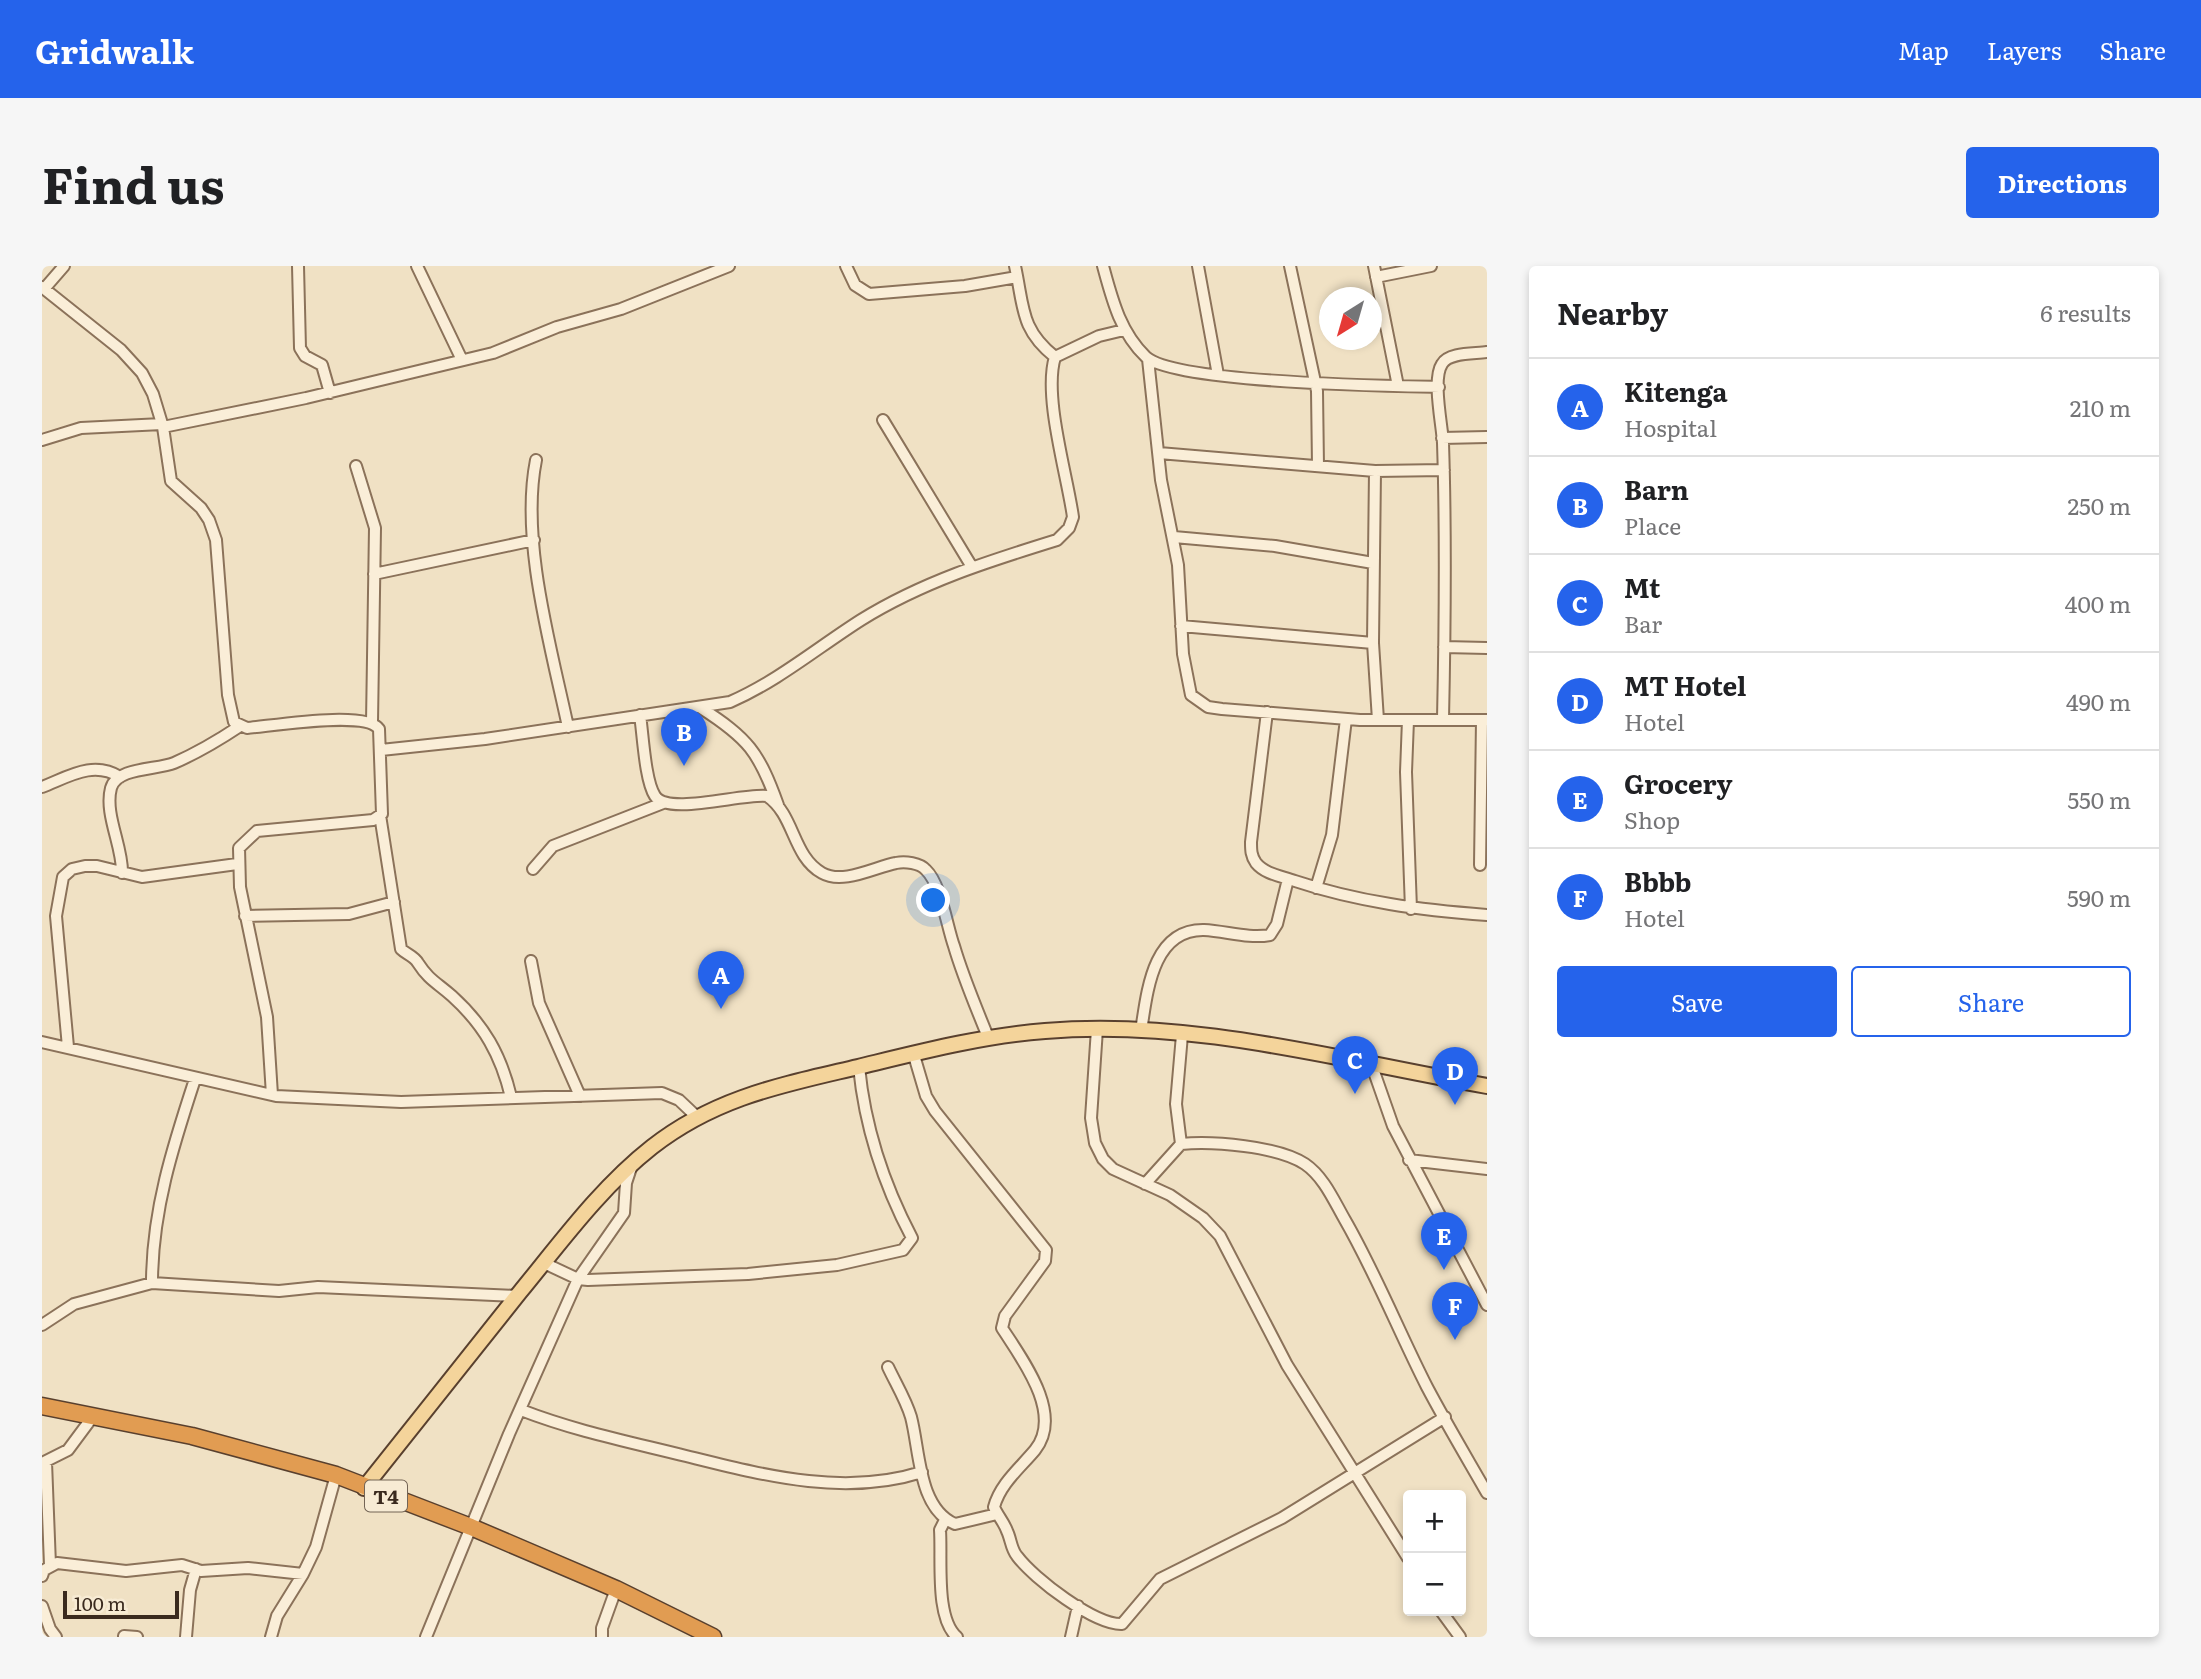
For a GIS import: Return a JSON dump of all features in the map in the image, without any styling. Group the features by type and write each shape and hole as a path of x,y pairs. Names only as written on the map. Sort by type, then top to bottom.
{"highway":[{"name":"T4","path":"42,1406 192,1436 336,1475 471,1527 616,1590 713,1637"}],"main road":[{"path":"364,1488 544,1263 632,1164 697,1117 735,1098 912,1052 988,1037 1097,1029 1247,1043 1487,1086"}],"street":[{"path":"64,266 43,292 55,298 121,350 142,373 153,394 162,426 172,481 178,491 201,508 216,540 228,695 231,716 240,726"},
{"path":"298,266 300,348 305,356 322,365 330,393"},
{"path":"417,266 462,360"},
{"path":"42,440 81,428 162,426 330,393 493,353 558,327 621,309 729,266"},
{"path":"846,266 856,285 869,294 965,286 1016,272 1029,330 1038,344 1055,357"},
{"path":"1103,266 1124,330 1148,359 1182,371 1217,376 1439,387"},
{"path":"1198,266 1217,376"},
{"path":"1290,266 1315,381 1318,466"},
{"path":"1398,386 1375,272 1432,266"},
{"path":"380,750 568,727 730,702 760,689 862,620 955,572 1058,540 1069,528 1073,517 1055,413 1051,368 1055,357 1099,336 1124,330"},
{"path":"1443,719 1447,537 1440,366 1444,360 1487,352"},
{"path":"1148,359 1166,508 1174,537 1186,681 1191,695 1199,702 1222,709 1346,719 1485,720 1480,865"},
{"path":"883,420 972,567"},
{"path":"1442,438 1487,437"},
{"path":"1159,453 1376,471 1444,470"},
{"path":"536,460 530,488 534,540 568,727"},
{"path":"356,466 375,528 372,722"},
{"path":"1376,471 1373,643 1378,720"},
{"path":"1174,537 1275,546 1373,563"},
{"path":"374,574 534,540"},
{"path":"1181,626 1373,643"},
{"path":"1444,648 1487,648"},
{"path":"701,708 749,743 768,775 779,807 801,851 822,873 831,876 850,875 905,862 926,869 933,881 988,1037"},
{"path":"1267,712 1251,855 1267,872 1317,888 1411,909 1487,915"},
{"path":"640,715 651,786 655,797 663,803"},
{"path":"1317,888 1332,835 1346,719"},
{"path":"122,873 111,794 111,786 120,777 174,762 240,726 335,720 372,722 379,729 384,808 380,815 365,821 257,831 239,848 237,864 245,916 267,1017 272,1095"},
{"path":"1408,720 1406,772 1411,909"},
{"path":"42,786 68,775 98,768 120,777"},
{"path":"533,869 553,846 663,803 689,804 758,795 767,796 779,807"},
{"path":"380,815 401,948 418,963 424,975 451,996 487,1034 502,1065 511,1097"},
{"path":"68,1047 56,916 63,877 72,869 85,866 97,866 142,877 237,864"},
{"path":"1141,1031 1147,995 1161,952 1183,933 1201,930 1260,937 1270,935 1277,924 1288,878"},
{"path":"245,916 349,914 394,902"},
{"path":"531,961 539,1003 580,1096"},
{"path":"1097,1029 1091,1118 1095,1143 1103,1159 1114,1169 1170,1195 1203,1218 1220,1236 1287,1365 1357,1472 1405,1553"},
{"path":"1181,1144 1175,1104 1182,1035"},
{"path":"42,1042 272,1095 401,1102 668,1094 680,1100 697,1117"},
{"path":"912,1052 926,1096 935,1111 1046,1250 1045,1261 1005,1316 1002,1328 1038,1390 1045,1417 1045,1434 997,1496 994,1507 1009,1533 1016,1555 1041,1579 1078,1606 1111,1625 1122,1624 1160,1579 1282,1518 1445,1417"},
{"path":"1372,1066 1393,1126 1409,1160 1487,1305"},
{"path":"544,1263 578,1279 748,1274 837,1265 885,1256 908,1246 912,1238 891,1196 870,1138 859,1067"},
{"path":"152,1283 158,1205 169,1157 195,1079"},
{"path":"1145,1184 1181,1144 1199,1142 1279,1154 1304,1164 1321,1179 1377,1278 1428,1387 1487,1493"},
{"path":"1409,1160 1487,1169"},
{"path":"426,1637 578,1279 624,1213 626,1183 632,1164"},
{"path":"42,1325 74,1304 152,1283 279,1291 318,1287 517,1296"},
{"path":"888,1367 911,1416 930,1499 945,1520 965,1524 997,1514"},
{"path":"521,1410 564,1426 646,1448 812,1483 878,1482 922,1472"},
{"path":"94,1415 79,1440 68,1450 44,1462 45,1570 57,1563 146,1571 182,1565 196,1569 248,1568 303,1574"},
{"path":"271,1637 277,1616 316,1547 336,1475"},
{"path":"945,1520 940,1531 942,1603 945,1622 957,1637"},
{"path":"186,1637 190,1590 196,1569"},
{"path":"602,1637 602,1628 616,1590"},
{"path":"1071,1637 1078,1606"},
{"path":"42,1611 56,1637"},
{"path":"1445,1616 1460,1637"},
{"path":"124,1636 137,1637"}],"place":[{"name":"Barn","path":"684,766"},
{"name":"Kitenga","path":"721,1009"},
{"name":"Mt","path":"1355,1094"},
{"name":"MT Hotel","path":"1455,1105"},
{"name":"Grocery","path":"1444,1270"},
{"name":"Bbbb","path":"1455,1340"}]}
